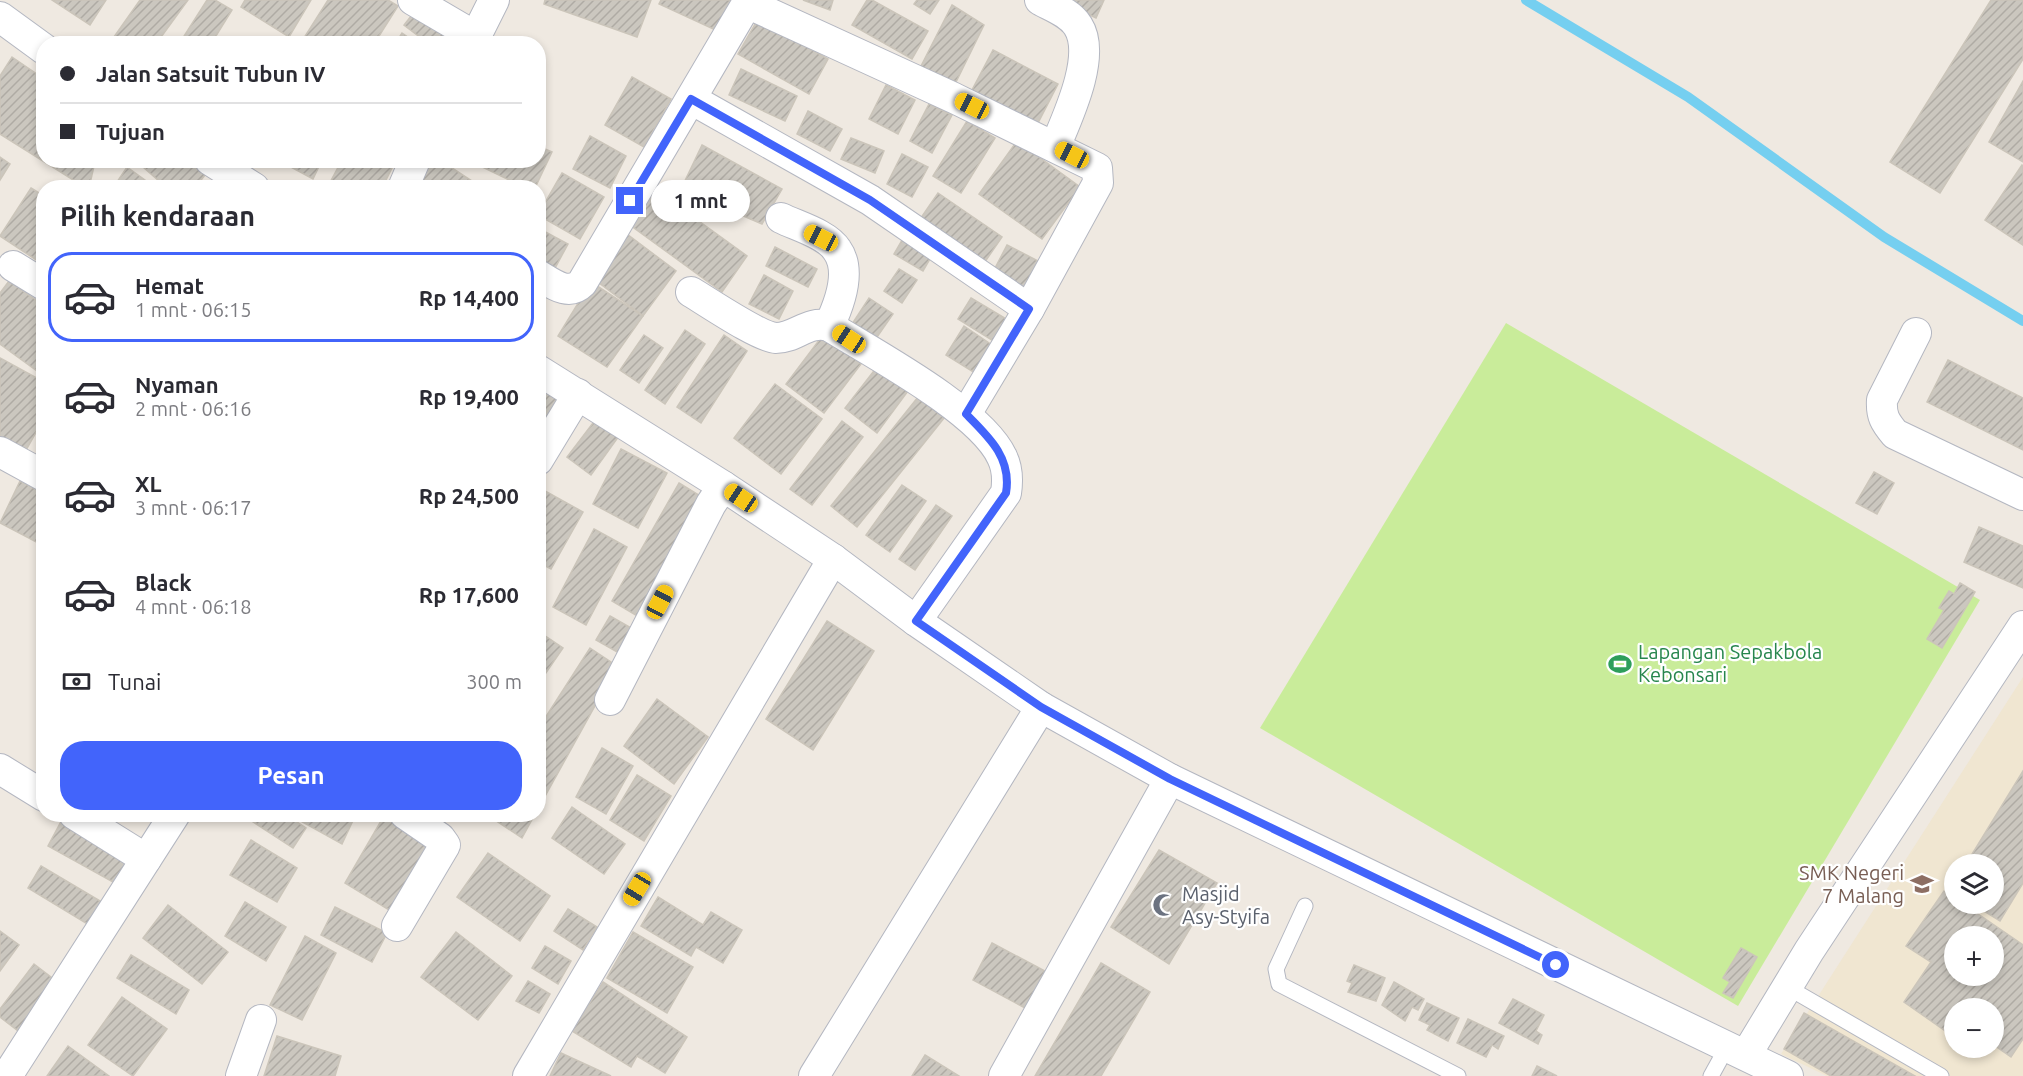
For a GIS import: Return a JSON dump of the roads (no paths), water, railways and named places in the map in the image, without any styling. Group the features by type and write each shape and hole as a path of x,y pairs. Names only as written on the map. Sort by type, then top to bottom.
{"street":[{"path":"0,10 6,0"},
{"path":"413,0 467,36"},
{"path":"477,36 494,0"},
{"path":"1040,0 1069,16 1079,27 1084,43 1079,85 1055,147"},
{"path":"546,279 566,290 577,288 582,283 748,2 1097,168 1098,183 1029,309 966,414"},
{"path":"0,17 36,43"},
{"path":"691,99 870,200 1029,309"},
{"path":"223,168 241,180"},
{"path":"781,218 837,249 843,264 843,280 829,326"},
{"path":"13,266 36,280"},
{"path":"691,292 765,335 786,336 819,323 829,326 966,414 1002,454 1007,469 1006,493 916,621"},
{"path":"1916,333 1882,400 1881,412 1885,422 1895,434 2023,495"},
{"path":"546,375 723,486 833,559 916,621 1041,707 1170,779 1788,1076"},
{"path":"546,447 578,394"},
{"path":"0,452 36,472"},
{"path":"610,700 711,504 723,486"},
{"path":"528,1076 833,559"},
{"path":"1737,1051 1787,987 2023,626"},
{"path":"814,1076 1041,707"},
{"path":"0,769 36,791"},
{"path":"1004,1076 1170,779"},
{"path":"87,822 146,859"},
{"path":"7,1076 170,822"},
{"path":"397,926 445,845 440,838 417,822"},
{"path":"241,1076 261,1020"}],"lane":[{"path":"1305,906 1275,969 1279,984 1458,1076"},
{"path":"1787,987 1941,1076"},
{"path":"1711,1076 1737,1051"}],"waterway":[{"path":"1526,0 1688,97 1884,237 2023,321"}],"place":[{"name":"Lapangan Sepakbola Kebonsari","path":"1620,664"},
{"name":"SMK Negeri 7 Malang","path":"1922,884"},
{"name":"Masjid Asy-Styifa","path":"1164,905"}]}
